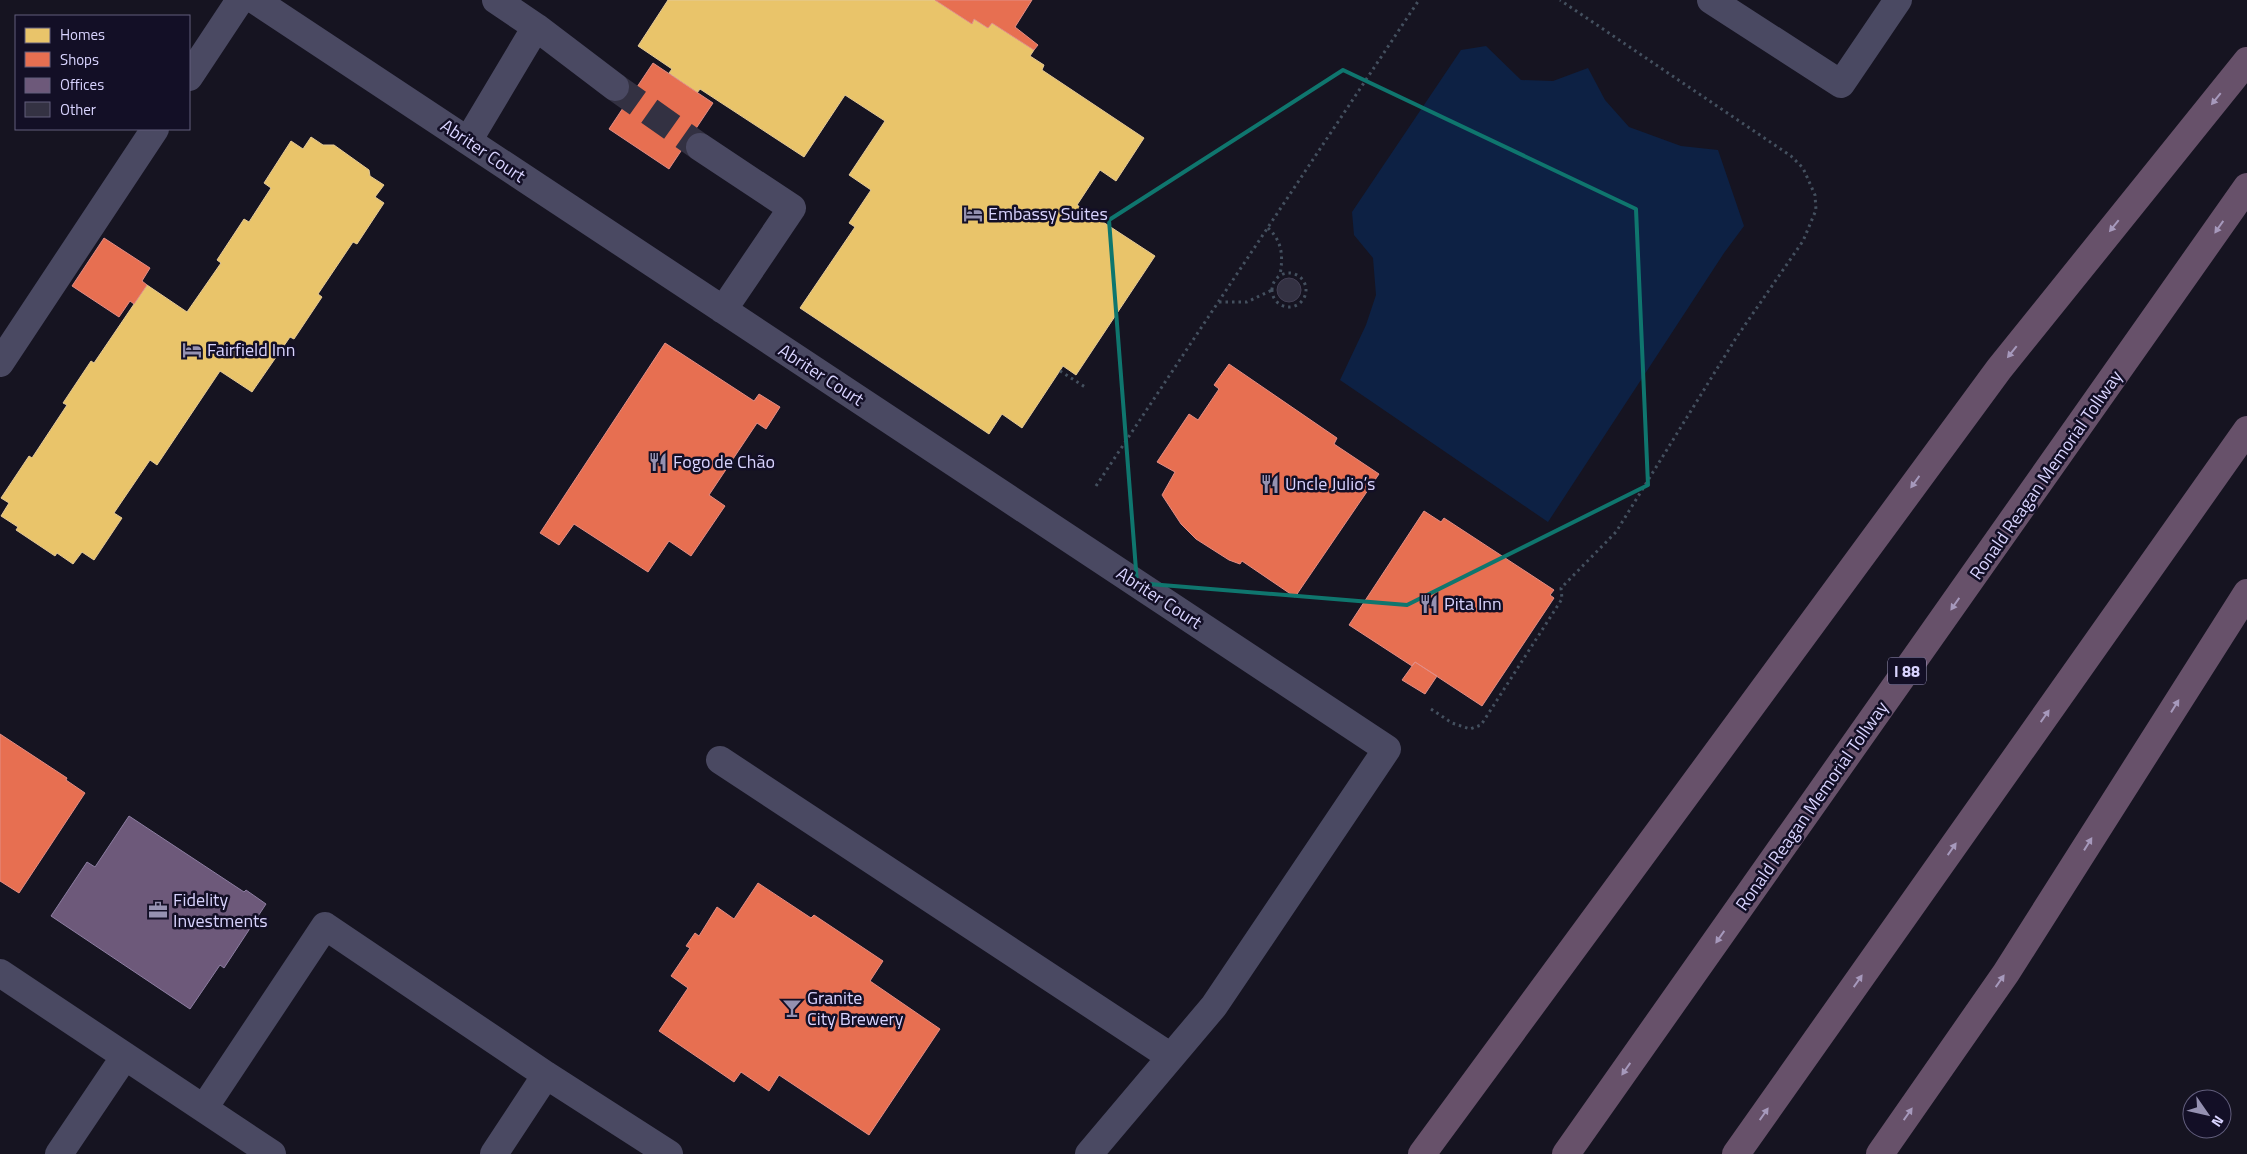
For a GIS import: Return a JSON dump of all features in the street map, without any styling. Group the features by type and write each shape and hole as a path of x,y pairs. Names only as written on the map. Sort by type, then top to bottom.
{"highway":[{"path":"1422,1154 1999,369 2247,61"},
{"name":"Ronald Reagan Memorial Tollway","path":"1566,1154 2247,187"},
{"path":"1736,1154 2247,430"},
{"path":"1880,1154 2006,973 2247,593"}],"street":[{"path":"190,75 240,0"},
{"name":"Abriter Court","path":"255,0 1387,749 1214,1006 1171,1057"},
{"path":"496,0 536,27 615,87"},
{"path":"1711,0 1841,84 1898,0"},
{"path":"468,141 536,27"},
{"path":"0,363 154,130"},
{"path":"700,146 792,208 723,310"},
{"path":"720,760 1171,1057 1089,1154"},
{"path":"204,1108 325,926 546,1075 669,1154"},
{"path":"0,973 272,1154"},
{"path":"59,1154 125,1056"},
{"path":"494,1154 546,1075"}],"path":[{"path":"1096,486 1420,0"},
{"path":"1431,709 1452,722 1470,729 1481,724 1562,600 1562,588 1616,532 1736,338 1803,241 1816,210 1815,195 1810,180 1803,168 1791,156 1560,0"},
{"path":"1268,228 1279,240 1282,260 1280,276"},
{"path":"1291,273 1301,278 1306,288 1305,299 1296,306 1284,307 1275,300 1272,290 1280,276 1291,273"},
{"path":"1219,302 1247,302 1272,290"},
{"path":"1060,371 1085,387"}],"highlighted area":[{"path":"1343,70 1636,209 1648,485 1407,605 1137,583 1109,220"}],"water":[{"path":"1486,46 1521,80 1553,81 1588,68 1605,100 1629,127 1681,146 1718,150 1744,226 1724,253 1548,522 1340,380 1366,325 1376,295 1373,258 1354,235 1352,212 1461,50"}],"building: Homes":[{"name":"Embassy Suites","path":"668,0 935,0 972,24 974,19 988,28 992,23 1034,50 1030,56 1044,65 1042,70 1144,138 1116,181 1100,170 1077,205 1155,256 1076,375 1063,366 1022,428 1002,414 989,434 800,308 855,227 849,223 871,190 849,175 885,121 845,95 804,157 700,89 697,93 669,73 672,69 638,46"},
{"name":"Fairfield Inn","path":"311,137 323,145 334,145 369,170 370,176 384,185 375,197 384,203 357,244 353,242 318,294 322,297 294,339 290,337 252,392 220,371 157,465 150,460 114,513 122,518 94,560 82,552 73,564 57,553 55,556 16,530 18,527 1,516 9,503 1,498 29,456 32,458 67,405 63,403 91,361 94,363 147,285 187,312 221,263 217,260 244,219 249,222 271,188 264,183 291,141 303,149"}],"building: Shops":[{"path":"935,0 1032,0 1015,27 1038,45 1034,50 992,23 988,28 974,19 972,24"},
{"path":"653,63 713,103 669,169 609,129"},
{"path":"104,238 150,268 142,281 147,285 134,304 130,301 119,317 72,286"},
{"name":"Fogo de Chão","path":"665,343 754,401 759,394 780,407 766,429 757,423 709,495 725,506 691,556 669,541 648,572 574,524 559,545 540,533"},
{"name":"Uncle Julio’s","path":"1229,364 1337,438 1334,444 1379,474 1295,597 1242,561 1240,564 1229,560 1196,539 1181,524 1162,495 1175,472 1157,462 1189,414 1198,420 1219,389 1214,385"},
{"path":"1424,511 1441,522 1444,518 1554,590 1550,595 1554,598 1482,706 1415,662 1412,666 1349,625"},
{"path":"1415,662 1437,676 1425,694 1402,680"},
{"path":"0,734 67,778 66,780 85,793 19,893 0,881"},
{"name":"Granite City Brewery","path":"758,883 811,918 814,915 883,961 870,981 940,1029 869,1135 779,1075 769,1091 741,1072 734,1082 659,1031 688,988 671,976 690,948 686,946 695,933 699,936 717,907 734,919"}],"building: Offices":[{"name":"Fidelity Investments","path":"129,816 244,892 246,890 266,904 224,968 220,965 190,1009 51,916 87,862 95,867"}],"building: Other":[{"path":"1289,278 1294,279 1300,285 1300,295 1294,301 1289,302 1284,301 1278,295 1277,290 1278,285 1284,279"}],"tunnel":[{"path":"615,87 700,147"}],"place":[{"name":"Embassy Suites","path":"973,214"},
{"name":"Fairfield Inn","path":"192,350"},
{"name":"Fogo de Chão","path":"658,462"},
{"name":"Uncle Julio’s","path":"1270,484"},
{"name":"Pita Inn","path":"1429,604"},
{"name":"Fidelity Investments","path":"158,910"},
{"name":"Granite City Brewery","path":"792,1008"}]}
